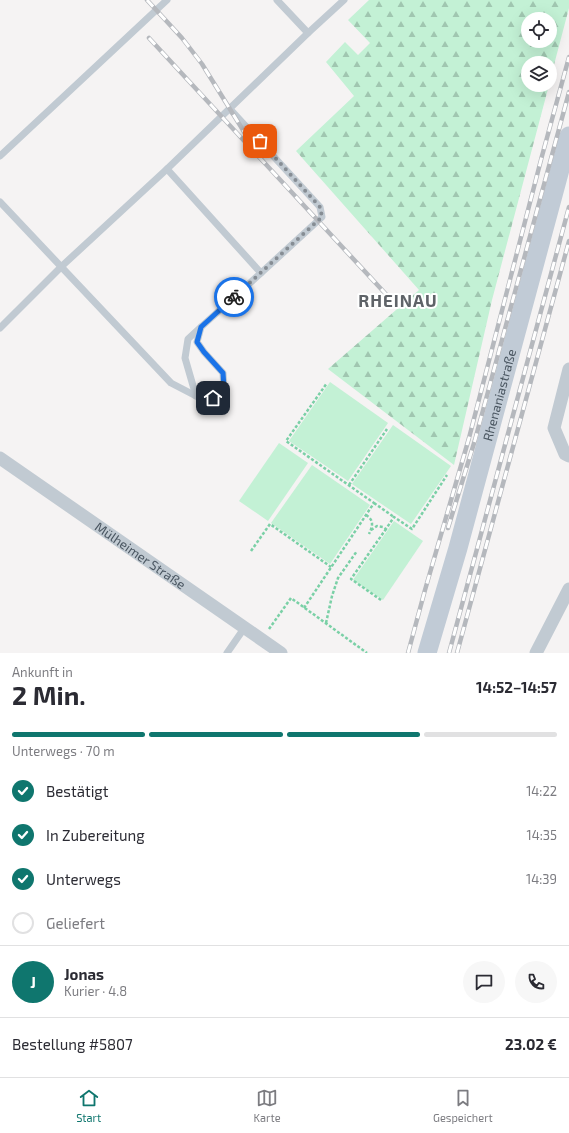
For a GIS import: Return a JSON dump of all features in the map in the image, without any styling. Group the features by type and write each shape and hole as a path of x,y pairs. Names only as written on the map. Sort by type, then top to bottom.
{"street":[{"name":"Rhenaniastraße","path":"427,653 458,548 569,136"},
{"path":"569,369 554,428 565,454 569,456"},
{"name":"Mülheimer Straße","path":"0,458 281,653"},
{"path":"536,653 569,589"}],"lane":[{"path":"0,156 167,0"},
{"path":"277,0 308,33"},
{"path":"0,328 62,266 167,169 344,0"},
{"path":"196,396 185,358 188,339 322,217 320,207 230,109"},
{"path":"167,169 261,273"},
{"path":"0,202 171,383 196,396 213,398 224,388 223,373 197,342 201,327"},
{"path":"227,653 245,627"}],"path":[{"path":"327,383 286,441 412,529 448,475"},
{"path":"349,485 387,429"},
{"path":"304,608 374,503"},
{"path":"366,515 372,520 369,534"},
{"path":"381,600 351,579 394,517"},
{"path":"251,551 270,524 331,567"},
{"path":"371,530 377,526 386,529"},
{"path":"326,623 338,578 357,552"},
{"path":"262,639 290,598 367,653"}],"green space":[{"path":"369,0 569,0 569,8 556,56 521,56 521,92 547,92 492,300 454,465 328,369 419,290 296,151 354,96 326,62 345,42 358,55 370,43 348,20"},
{"path":"330,382 388,423 348,481 289,441"},
{"path":"393,425 451,466 411,524 352,484"},
{"path":"279,443 308,463 268,521 239,501"},
{"path":"312,465 370,505 330,564 271,523"},
{"path":"394,521 423,541 383,600 353,580"}],"railway":[{"path":"147,0 182,38 202,64 251,143"},
{"path":"149,38 395,304"},
{"path":"408,653 469,438 569,57"},
{"path":"448,528 475,440 569,92"},
{"path":"449,653 569,207"},
{"path":"457,653 569,241"}],"way so far":[{"path":"234,297 322,217 320,207 260,141"}],"district":[{"name":"RHEINAU","path":"398,300"}],"route":[{"path":"213,398 224,388 223,373 197,342 201,327 234,297"}]}
